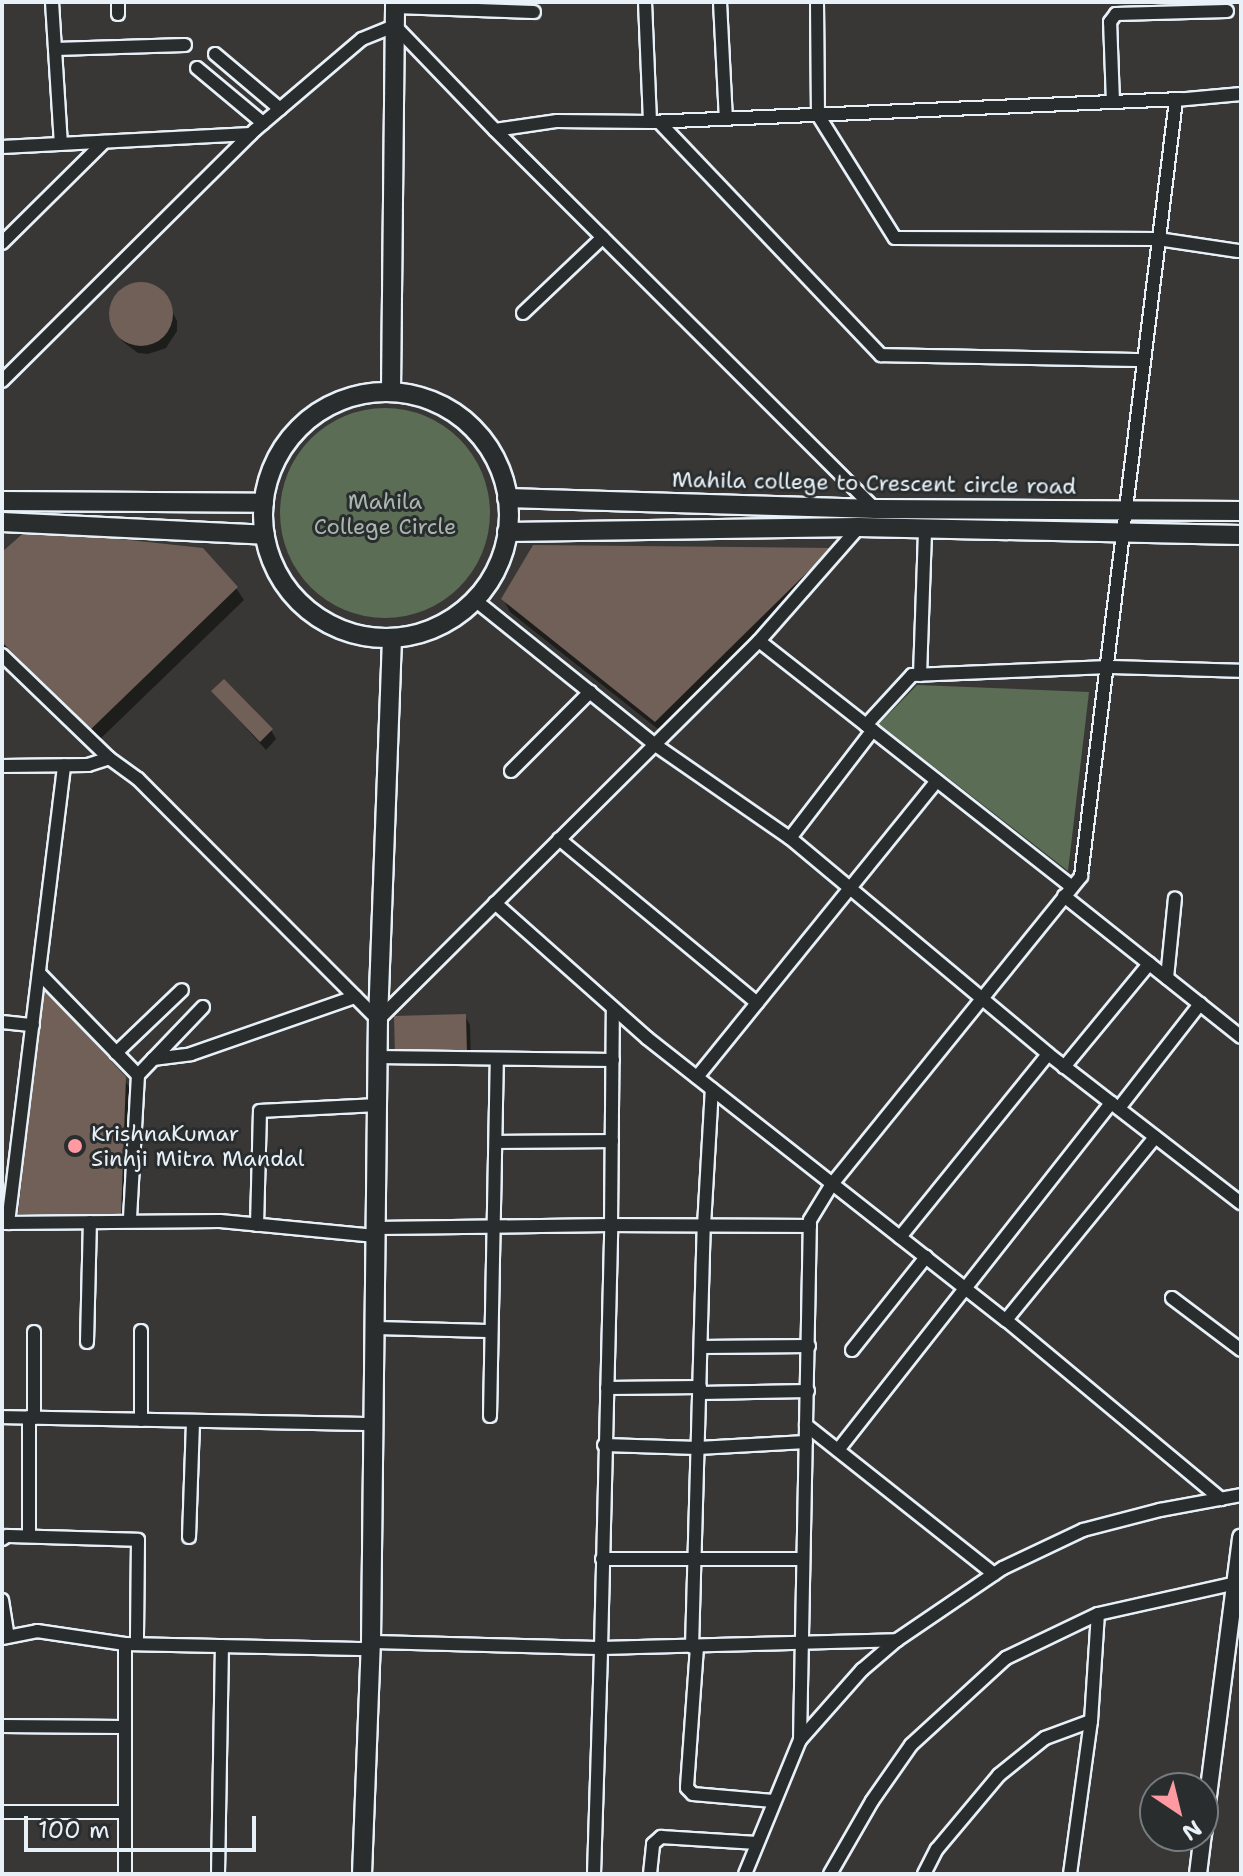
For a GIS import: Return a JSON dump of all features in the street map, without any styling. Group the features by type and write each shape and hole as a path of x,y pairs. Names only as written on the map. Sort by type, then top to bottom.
{"main road":[{"path":"391,391 395,12"},
{"path":"391,391 429,399 464,418 490,448 506,484 507,498 507,532 499,565 475,600 451,619 423,632 392,638 353,634 317,617 288,590 269,555 264,503 268,477 287,441 315,413 351,396 391,391"},
{"name":"Mahila college to Crescent circle road","path":"507,498 876,509 1123,513 1241,511"},
{"path":"2,501 264,503"},
{"path":"2,522 265,535"},
{"name":"Mahila college to Crescent circle road","path":"507,532 859,527 1241,535"},
{"path":"362,1874 371,1645 377,1057 392,638"}],"street":[{"path":"52,2 61,144"},
{"path":"645,2 654,122 881,355 1143,360"},
{"path":"720,2 726,119"},
{"path":"817,2 818,115 895,238 1158,239 1238,251"},
{"path":"1113,102 1110,22 1116,14 1227,11"},
{"path":"2,381 251,134 395,12 534,12"},
{"path":"2,655 109,758 138,779 378,1020 759,641 876,509 495,130 395,12"},
{"path":"55,49 185,45"},
{"path":"215,54 280,109"},
{"path":"197,68 263,123"},
{"path":"800,1740 810,1226 832,1184 1081,876 1109,667 1123,513 1176,100 1241,94"},
{"path":"495,130 557,121 654,122 1195,98"},
{"path":"2,147 251,134"},
{"path":"2,243 104,142"},
{"path":"523,313 603,237"},
{"path":"920,675 925,529"},
{"path":"475,600 654,744 790,838 1064,1067 1241,1203"},
{"path":"759,641 937,781 1149,964 1241,1037"},
{"path":"790,838 869,727 912,675 1109,667 1241,671"},
{"path":"511,771 590,692"},
{"path":"2,766 88,765 109,758"},
{"path":"64,765 33,1025 5,1223 130,1219 375,1232 611,1225 810,1226"},
{"path":"697,1077 937,781"},
{"path":"559,839 757,1003"},
{"path":"1167,978 1175,898"},
{"path":"495,903 613,1008 697,1077 1006,1320 1221,1499"},
{"path":"1064,1067 1149,964"},
{"path":"39,973 138,1075"},
{"path":"116,1053 182,990"},
{"path":"153,1059 191,1054 355,997"},
{"path":"838,1450 965,1287 1200,1004"},
{"path":"130,1219 138,1075 203,1007"},
{"path":"594,1874 611,1225 613,1008"},
{"path":"2,1022 33,1025"},
{"path":"900,1237 1048,1054"},
{"path":"377,1057 613,1060"},
{"path":"490,1416 497,1059"},
{"path":"712,1089 704,1226 693,1560 694,1647 687,1788 693,1794 773,1801"},
{"path":"257,1225 260,1111 377,1105"},
{"path":"1006,1320 1155,1137"},
{"path":"496,1142 612,1141"},
{"path":"87,1342 90,1222"},
{"path":"852,1350 926,1257"},
{"path":"1172,1298 1241,1350"},
{"path":"374,1328 490,1331"},
{"path":"141,1331 141,1420"},
{"path":"29,1536 34,1332"},
{"path":"701,1347 809,1346"},
{"path":"607,1388 808,1391"},
{"path":"2,1417 373,1424"},
{"path":"189,1537 193,1421"},
{"path":"806,1425 994,1574"},
{"path":"604,1445 698,1448 806,1442"},
{"path":"745,1874 800,1740 862,1670 897,1640 994,1574 1083,1530 1160,1510 1241,1495"},
{"path":"2,1539 7,1536 29,1536 138,1540 122,1727 125,1874"},
{"path":"1212,1772 1238,1582 1241,1537"},
{"path":"602,1559 803,1559"},
{"path":"830,1874 872,1801 911,1745 1006,1658 1098,1614 1238,1582"},
{"path":"2,1600 5,1638 37,1631 131,1644 601,1648 802,1645 897,1640"},
{"path":"1070,1874 1091,1721 1098,1614"},
{"path":"218,1874 222,1646"},
{"path":"924,1874 937,1849 999,1775 1045,1738 1091,1721"},
{"path":"2,1726 122,1727"},
{"path":"2,1812 125,1812"},
{"path":"650,1874 653,1844 661,1837 757,1843"},
{"path":"1198,1874 1201,1852"}],"green space":[{"name":"Mahila College Circle","path":"385,408 425,416 459,439 482,473 490,513 482,553 459,587 425,610 385,618 345,610 311,587 288,553 280,513 288,473 311,439 345,416"},
{"path":"917,685 1089,692 1068,871 879,724"}],"building":[{"path":"141,282 159,288 167,296 173,314 167,332 159,340 141,346 123,340 115,332 109,314 115,296 123,288"},
{"path":"28,529 203,548 238,587 89,731 2,642 2,552"},
{"path":"533,545 832,548 655,722 501,599"},
{"path":"224,679 273,729 260,742 211,691"},
{"name":"KrishnaKumar Sinhji Mitra Mandal","path":"43,987 126,1077 121,1216 18,1214"},
{"path":"466,1014 467,1053 395,1055 394,1016"}],"place":[{"name":"KrishnaKumar Sinhji Mitra Mandal","path":"75,1146"}]}
